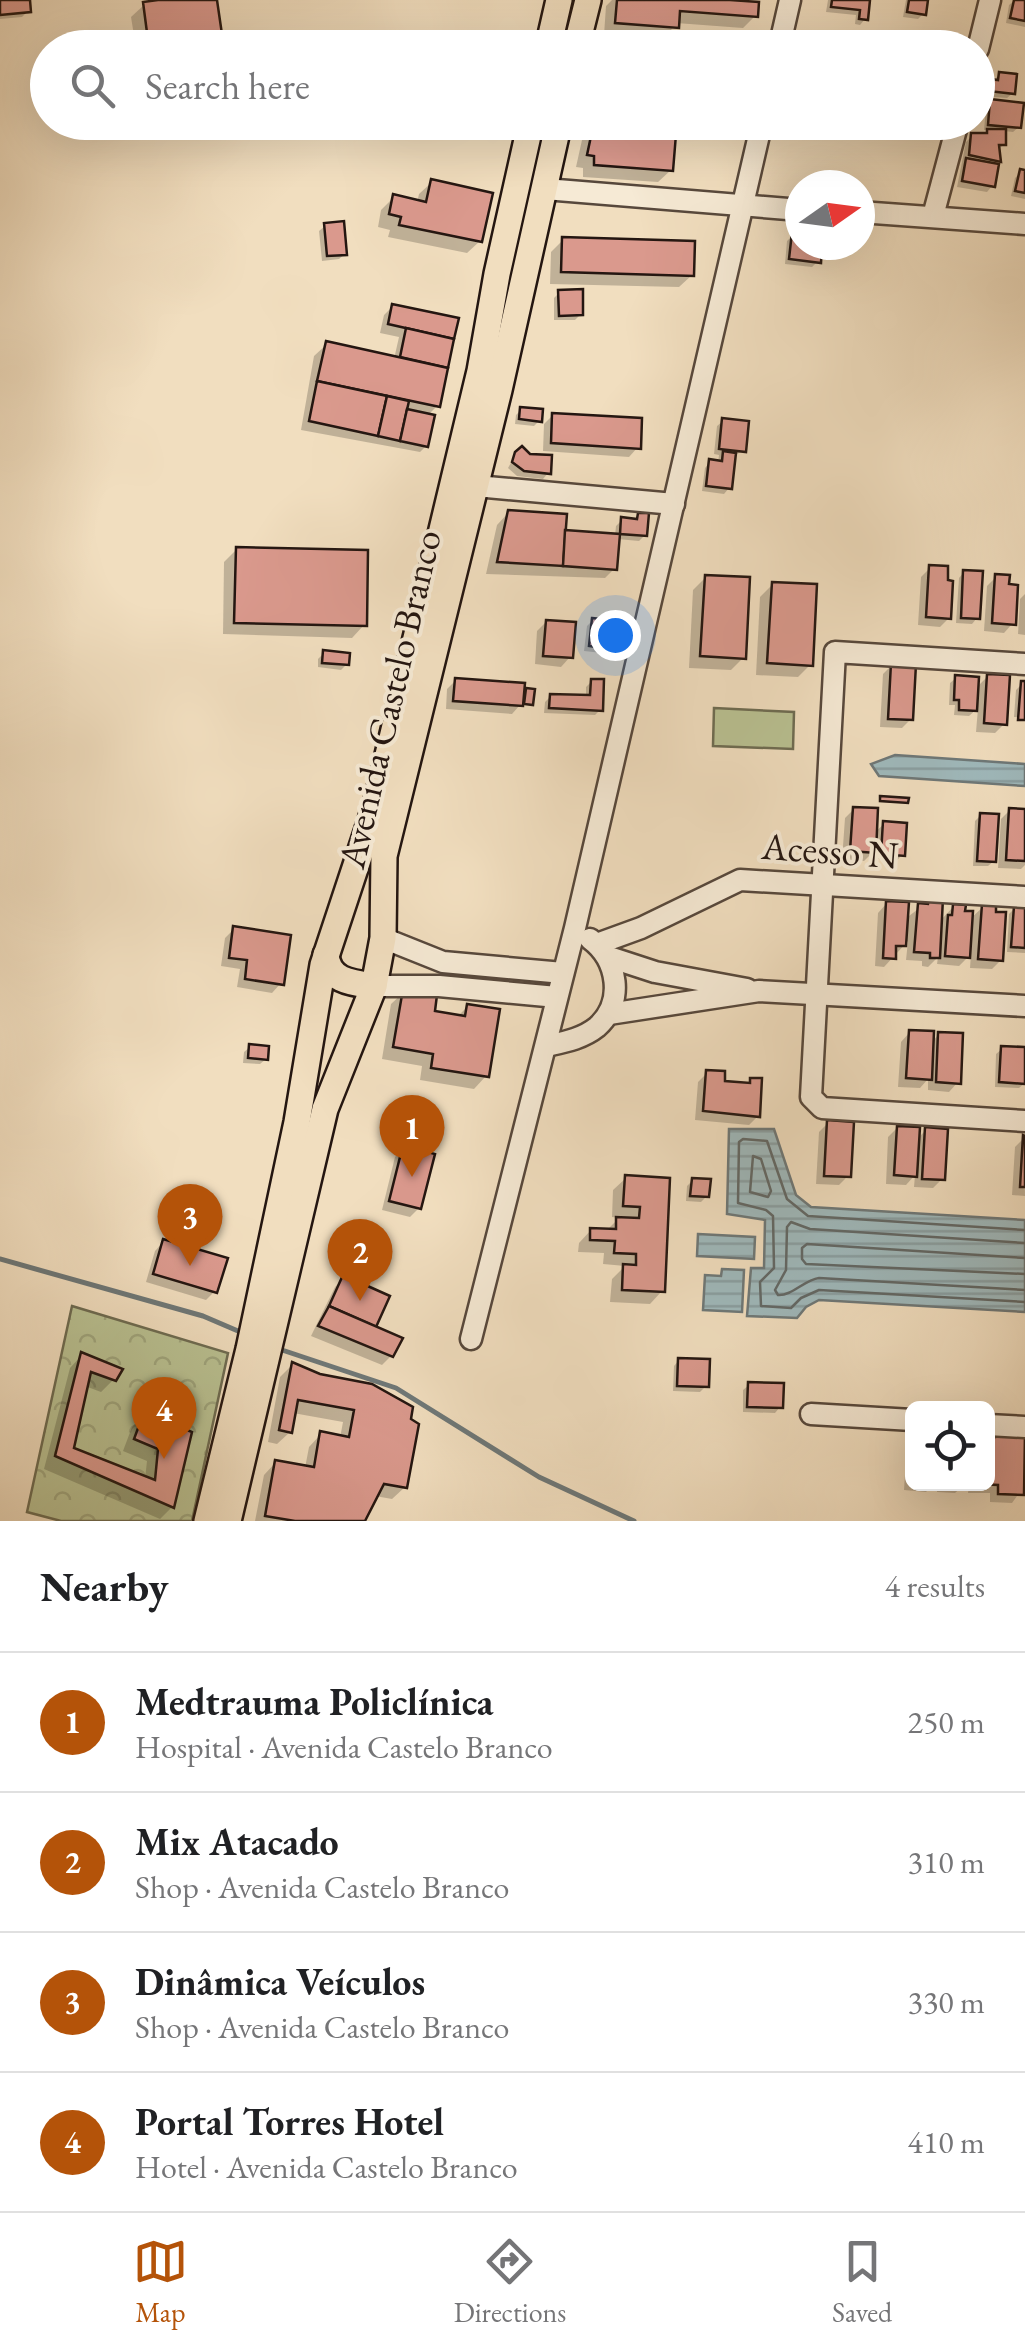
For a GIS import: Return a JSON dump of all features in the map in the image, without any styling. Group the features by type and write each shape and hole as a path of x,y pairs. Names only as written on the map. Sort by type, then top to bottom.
{"main road":[{"path":"552,30 559,0"},
{"path":"571,30 578,0"},
{"path":"580,30 588,0"},
{"name":"Avenida Castelo Branco","path":"207,1521 298,1122 329,943 380,786 480,371 497,274 528,140"},
{"path":"546,178 549,140"},
{"name":"Avenida Castelo Branco","path":"228,1521 326,1109 374,986 383,938 384,856 476,486 554,140"},
{"path":"374,986 338,978 326,964 329,943 357,925 383,938"}],"street":[{"path":"784,30 790,0"},
{"path":"982,30 990,0"},
{"path":"470,1339 575,928 758,140"},
{"path":"933,216 953,140"},
{"path":"546,178 742,208 785,209"},
{"path":"875,213 1025,224"},
{"path":"476,486 674,504"},
{"path":"1025,664 836,652 811,1096 822,1108 1025,1120"},
{"name":"Acesso N","path":"603,951 740,880 1025,897"},
{"path":"575,928 603,951 656,972 759,991 1025,1006"},
{"path":"383,938 443,962 563,972"},
{"path":"603,951 614,971 615,994 609,1014"},
{"path":"440,986 443,962"},
{"path":"374,986 440,986 557,997"},
{"path":"546,1046 582,1037 609,1014 759,991"},
{"path":"811,1414 905,1420"},
{"path":"995,1425 1025,1427"}],"green space":[{"path":"714,708 794,712 793,749 713,746"},
{"path":"72,1306 228,1353 192,1521 61,1521 27,1512"}],"water":[{"path":"895,755 1025,764 1025,786 879,776 871,764"},
{"path":"729,1129 774,1129 796,1195 811,1207 1025,1220 1025,1312 819,1300 797,1318 747,1316 751,1268 764,1268 765,1220 727,1214"},
{"path":"698,1234 755,1237 754,1259 697,1256"},
{"path":"722,1269 744,1270 742,1312 703,1310 705,1275 721,1276"}],"building":[{"path":"0,0 30,0 31,12 0,15"},
{"path":"217,0 221,30 147,30 143,2"},
{"path":"617,0 759,2 758,17 680,11 679,28 615,23"},
{"path":"832,0 870,0 868,20 859,19 860,10 831,7"},
{"path":"909,0 928,0 926,15 907,12"},
{"path":"1014,0 1025,0 1025,21 1010,18"},
{"path":"999,72 1017,74 1015,94 995,92"},
{"path":"995,100 1024,103 1021,128 995,126"},
{"path":"995,129 1006,129 1006,145 999,145 1001,162 969,155 970,140 995,140"},
{"path":"590,140 676,140 673,171 594,165 594,156 587,155"},
{"path":"966,158 999,164 995,187 962,181"},
{"path":"1020,169 1025,170 1025,193 1015,191"},
{"path":"431,179 493,193 482,242 399,225 401,217 389,214 393,194 426,202"},
{"path":"344,221 347,255 327,256 324,223"},
{"path":"562,237 695,241 694,276 561,272"},
{"path":"583,289 583,315 559,316 558,290"},
{"path":"392,304 459,318 454,339 388,324"},
{"path":"406,328 454,339 448,368 400,357"},
{"path":"326,341 448,368 440,407 317,381"},
{"path":"317,381 387,396 378,436 309,421"},
{"path":"387,396 409,401 400,441 378,436"},
{"path":"520,407 543,409 542,422 519,419"},
{"path":"407,409 435,415 428,447 400,441"},
{"path":"552,413 642,418 641,449 551,443"},
{"path":"722,418 749,421 746,452 719,449"},
{"path":"522,446 530,454 552,455 551,474 524,471 512,462"},
{"path":"723,451 736,453 732,489 706,486 709,459 722,461"},
{"path":"508,510 567,514 563,566 497,562"},
{"path":"638,513 649,513 647,536 620,534 621,517 637,519"},
{"path":"565,530 620,534 617,570 563,566"},
{"path":"236,547 368,550 367,626 234,623"},
{"path":"929,565 948,566 948,580 953,581 951,619 926,617"},
{"path":"963,570 983,571 980,619 961,618"},
{"path":"995,574 1010,575 1009,584 1018,585 1016,625 992,623"},
{"path":"705,575 750,577 746,659 700,656"},
{"path":"772,582 817,584 813,666 767,663"},
{"path":"592,618 613,620 610,649 589,646"},
{"path":"546,620 576,622 573,658 543,656"},
{"path":"323,650 350,653 349,665 322,663"},
{"path":"891,663 916,664 913,720 888,719"},
{"path":"987,674 1010,675 1007,725 984,723"},
{"path":"955,675 979,677 977,711 959,710 959,700 954,700"},
{"path":"455,678 525,683 523,706 453,701"},
{"path":"591,679 604,679 603,711 549,708 550,694 590,695"},
{"path":"1021,681 1025,681 1025,720 1018,720"},
{"path":"526,688 535,689 533,705 524,704"},
{"path":"880,796 909,798 908,803 880,801"},
{"path":"853,807 878,808 876,853 850,851"},
{"path":"1009,808 1025,809 1025,861 1006,860"},
{"path":"980,813 999,814 996,862 977,861"},
{"path":"883,821 907,823 905,856 881,854"},
{"path":"929,898 943,898 940,958 914,952 918,903 928,904"},
{"path":"886,901 909,902 906,946 896,946 896,959 883,958"},
{"path":"953,904 966,905 965,911 973,911 970,958 945,956 948,915 952,915"},
{"path":"982,904 996,905 996,912 1006,912 1003,961 978,959"},
{"path":"1014,906 1025,907 1025,948 1011,947"},
{"path":"233,926 291,935 284,985 245,979 247,960 229,958"},
{"path":"403,989 437,995 435,1011 465,1016 467,1004 500,1009 489,1077 431,1068 433,1054 393,1047"},
{"path":"909,1030 934,1031 932,1080 906,1078"},
{"path":"938,1032 963,1033 961,1084 936,1082"},
{"path":"249,1044 269,1046 268,1060 248,1058"},
{"path":"1001,1046 1025,1047 1025,1084 999,1082"},
{"path":"706,1070 725,1071 725,1081 750,1083 750,1078 762,1078 760,1117 703,1111"},
{"path":"827,1120 854,1122 851,1177 824,1176"},
{"path":"897,1126 920,1127 917,1177 894,1175"},
{"path":"925,1127 948,1129 945,1180 922,1179"},
{"path":"1023,1135 1025,1187 1020,1187"},
{"path":"403,1145 435,1154 421,1209 389,1201"},
{"path":"625,1175 670,1178 665,1292 622,1290 623,1264 636,1265 636,1254 614,1253 615,1241 590,1240 590,1228 616,1229 616,1217 639,1218 640,1207 623,1206"},
{"path":"692,1178 711,1179 709,1197 690,1196"},
{"path":"163,1239 228,1258 217,1293 153,1274"},
{"path":"343,1275 390,1296 376,1327 329,1306"},
{"path":"329,1306 403,1338 393,1357 318,1326"},
{"path":"81,1352 123,1369 116,1381 91,1372 74,1448 155,1480 158,1449 134,1439 144,1412 192,1432 174,1508 55,1456"},
{"path":"678,1358 710,1359 709,1387 677,1386"},
{"path":"292,1362 320,1374 372,1384 413,1407 411,1419 419,1424 407,1488 384,1484 365,1521 295,1521 265,1516 275,1460 314,1467 320,1431 349,1437 354,1410 298,1400 292,1433 279,1430"},
{"path":"748,1382 784,1383 783,1408 747,1407"},
{"path":"995,1431 1025,1433 1024,1495 998,1494"}],"waterway":[{"path":"0,1259 203,1316 238,1331"},
{"path":"282,1350 396,1388 539,1477 634,1521"}],"place":[{"name":"Medtrauma Policlínica","path":"412,1177"},
{"name":"Dinâmica Veículos","path":"190,1266"},
{"name":"Mix Atacado","path":"360,1301"},
{"name":"Portal Torres Hotel","path":"164,1459"}]}
